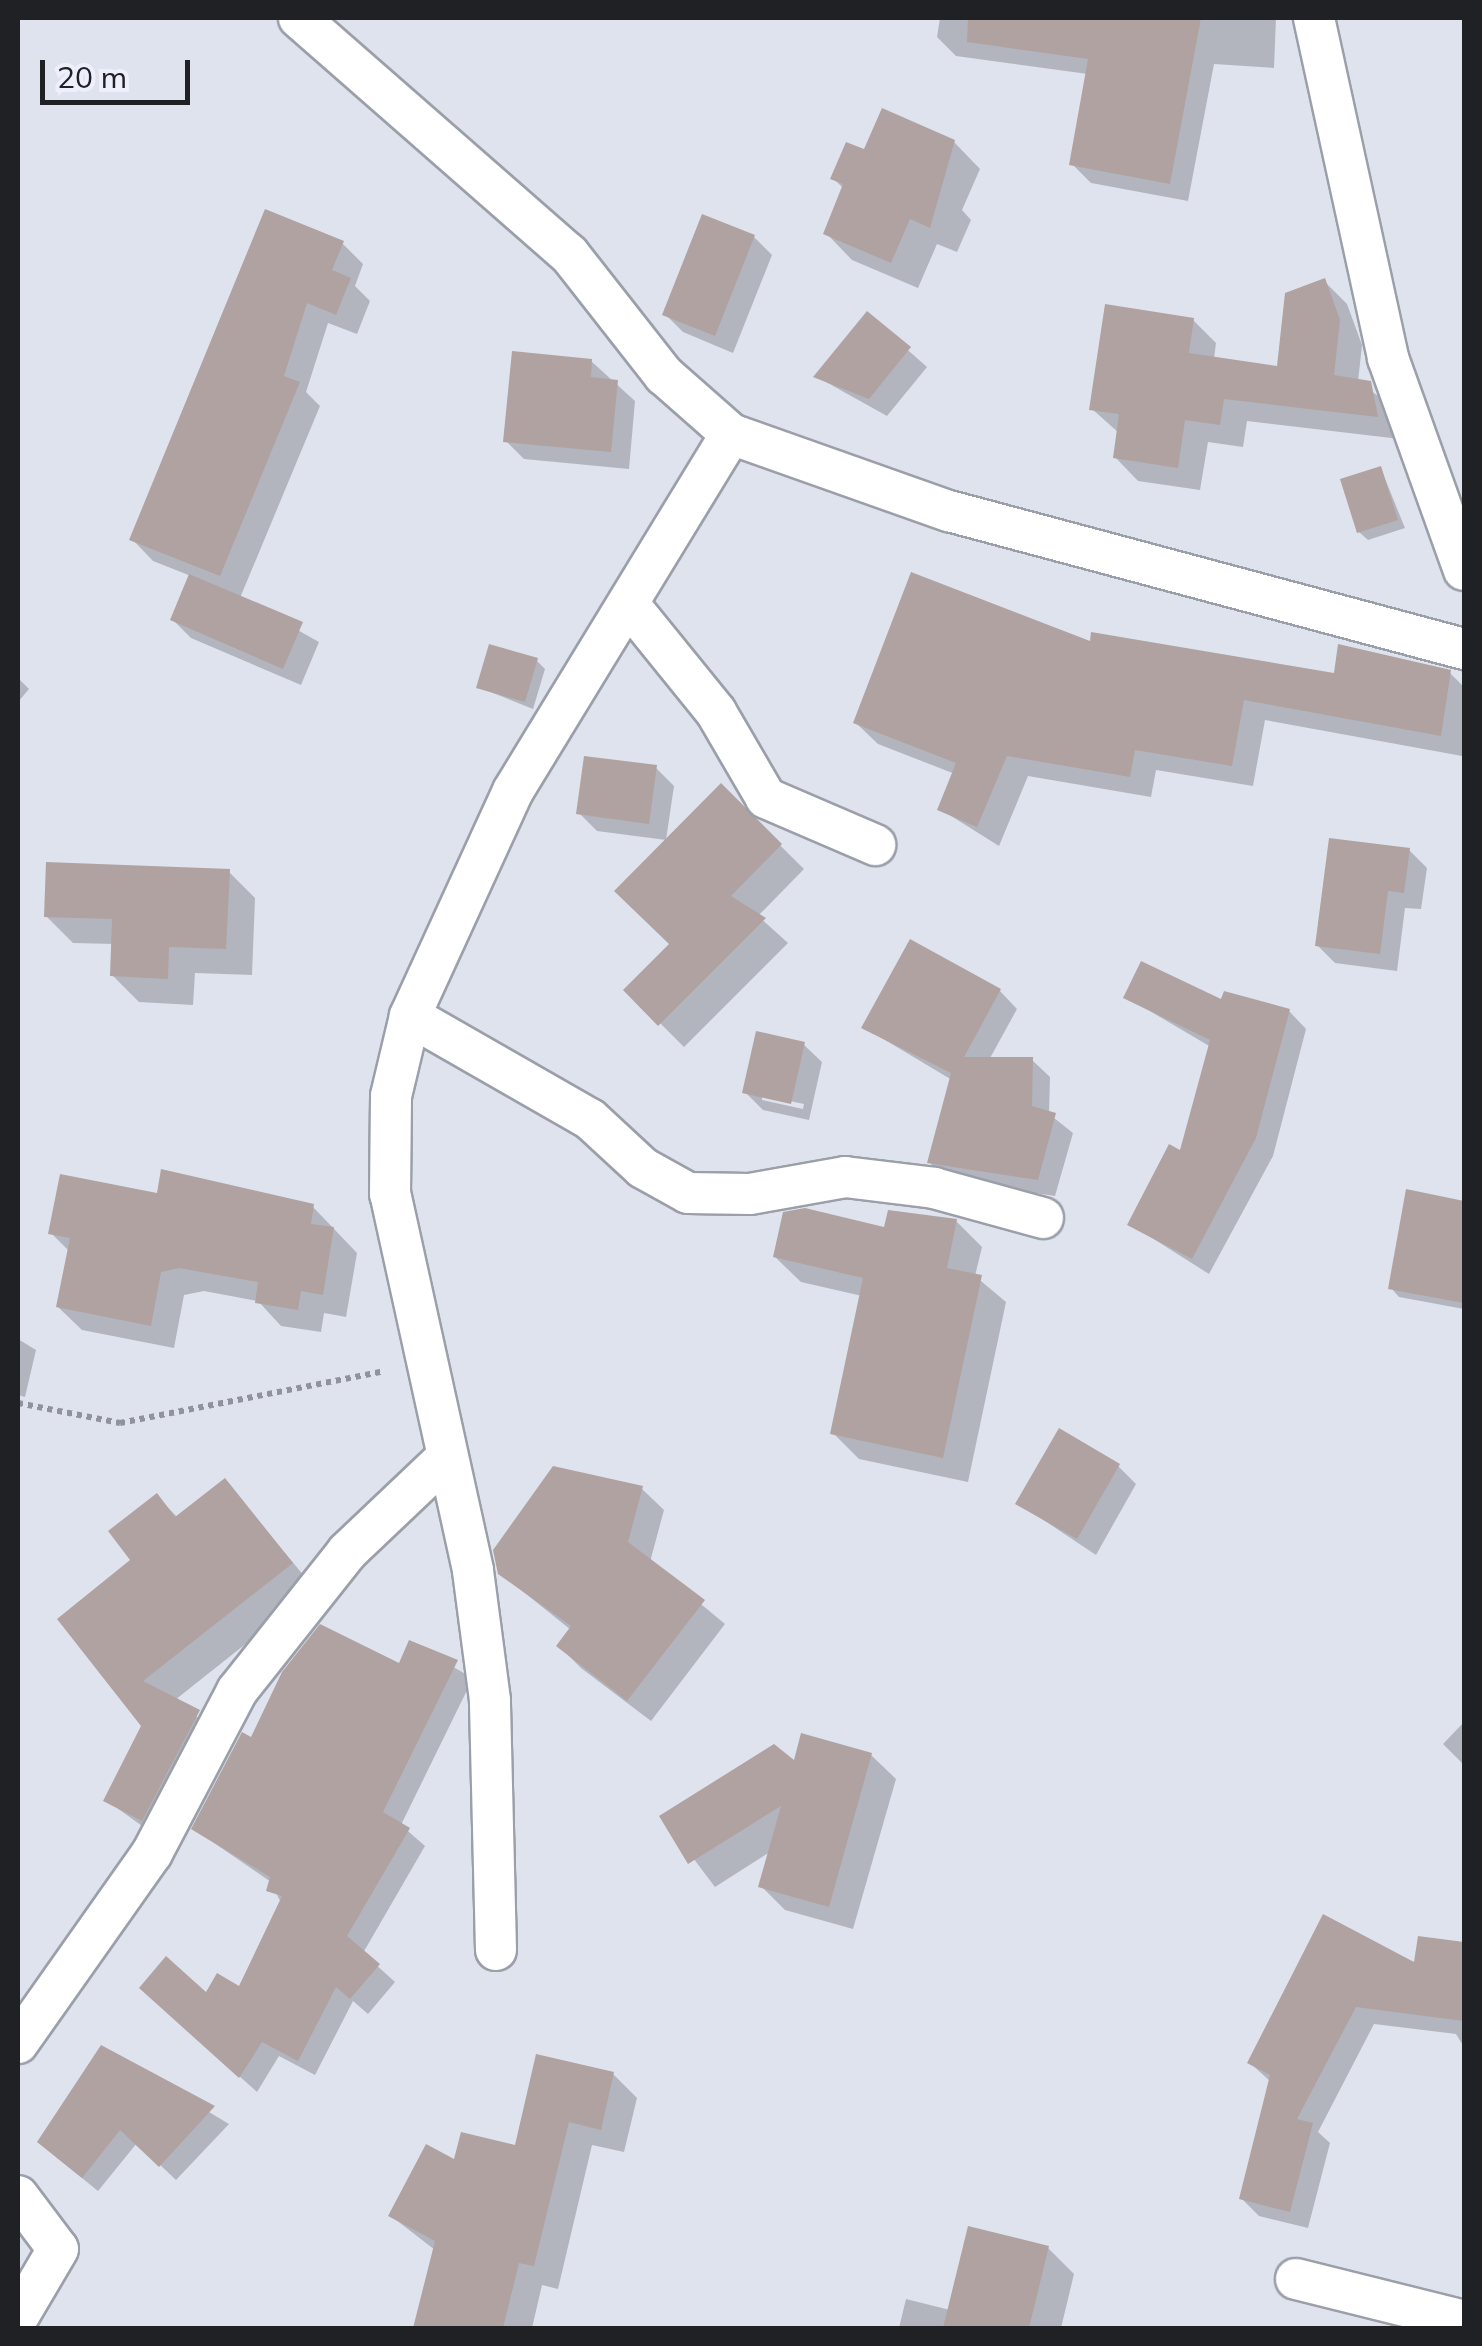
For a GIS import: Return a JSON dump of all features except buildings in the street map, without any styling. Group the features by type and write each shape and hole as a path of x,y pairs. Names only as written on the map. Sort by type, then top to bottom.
{"street":[{"path":"299,18 569,254 664,375 730,434 949,511 1464,649"},
{"path":"1314,18 1388,358 1464,570"},
{"path":"496,1950 490,1700 473,1570 444,1460 390,1194 391,1096 410,1016 513,790 632,607 730,434"},
{"path":"632,607 716,712 766,798 875,846"},
{"path":"410,1016 590,1118 644,1168 688,1193 750,1194 845,1178 934,1188 1043,1218"},
{"path":"18,2043 152,1853 237,1691 347,1552 444,1460"},
{"path":"18,2196 58,2249 18,2317"},
{"path":"1296,2279 1464,2322"}],"path":[{"path":"18,1403 120,1423 347,1373 424,1368"}]}
